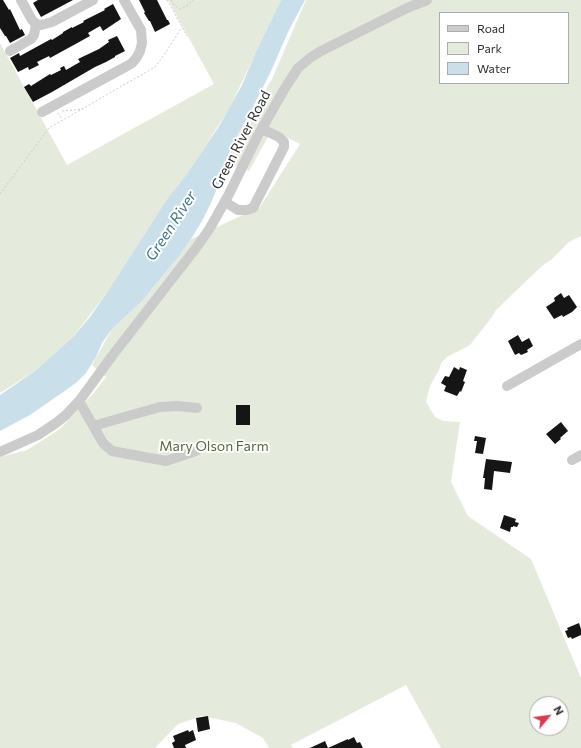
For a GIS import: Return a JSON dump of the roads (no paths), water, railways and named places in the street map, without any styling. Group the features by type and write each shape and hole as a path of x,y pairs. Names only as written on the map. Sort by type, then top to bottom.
{"street":[{"path":"21,0 32,20 36,24 41,25 52,22 93,0"},
{"path":"42,112 132,63 137,57 142,43 141,30 124,0"},
{"name":"Green River Road","path":"0,452 38,434 56,423 79,401 95,381 112,356 210,228 285,88 293,74 303,63 321,51 407,8 427,0"},
{"path":"10,51 32,39 36,24"},
{"path":"225,202 238,210 253,208 284,147 284,142 279,137 262,129"},
{"path":"507,386 581,344"},
{"path":"79,401 103,443 112,451 166,461 196,451"},
{"path":"93,426 160,407 177,406 197,408"}],"water":[{"name":"Green River","path":"281,0 305,0 289,30 248,117 230,150 211,203 191,239 180,255 142,301 112,329 102,343 96,357 86,373 77,382 30,415 0,431 0,395 35,371 74,336 90,317 167,199 186,175 218,128 242,85"}],"park label":[{"name":"Mary Olson Farm","path":"214,446"}]}
